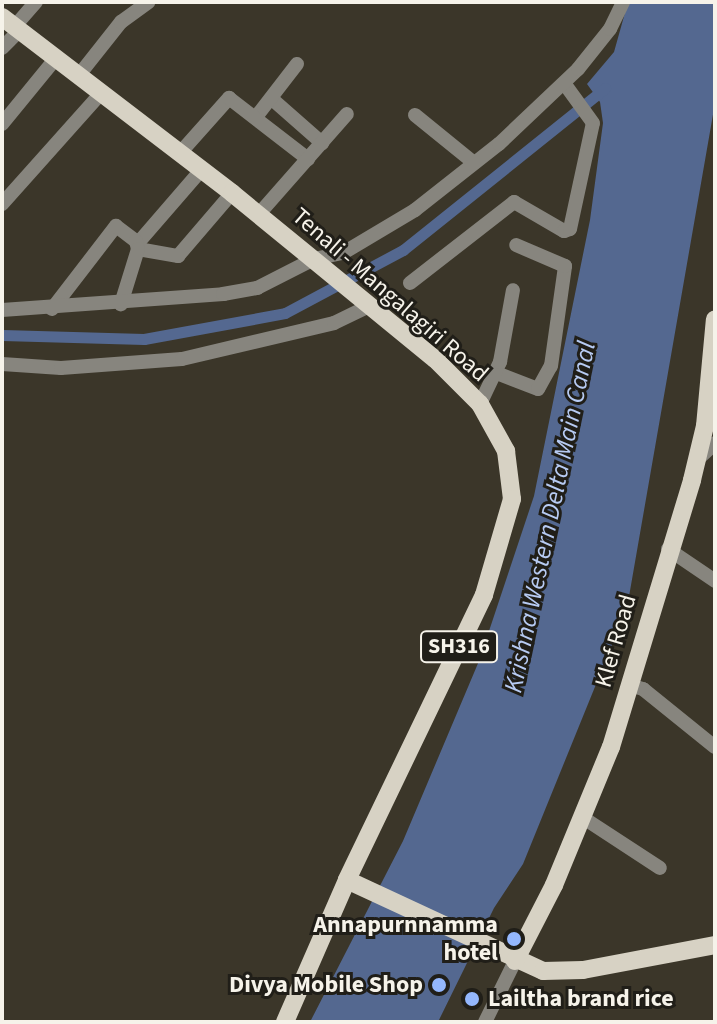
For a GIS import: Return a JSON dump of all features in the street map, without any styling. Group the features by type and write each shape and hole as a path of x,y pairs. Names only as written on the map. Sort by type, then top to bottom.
{"main road":[{"name":"Tenali - Mangalagiri Road","path":"12,24 202,169 369,303 480,404 506,451 512,499 484,595 354,884 285,1022"},
{"name":"Klef Road","path":"515,961 611,747 697,460 715,319"},
{"path":"354,884 493,952 543,971 583,970 715,945"}],"street":[{"path":"2,48 12,24 36,2"},
{"path":"79,75 125,18 149,2"},
{"path":"2,310 121,304 257,288 321,264 393,224 568,87 599,45 623,2"},
{"path":"2,124 56,58"},
{"path":"256,117 297,64"},
{"path":"410,283 514,202 564,231 570,229 590,114 568,87"},
{"path":"2,204 102,92"},
{"path":"180,153 227,98 308,159"},
{"path":"272,99 322,143"},
{"path":"259,214 347,114"},
{"path":"415,115 474,163"},
{"path":"121,304 138,246 202,169"},
{"path":"52,309 114,227 138,246 178,256 232,193"},
{"path":"494,372 538,389 551,366 566,270 560,260 516,245"},
{"path":"480,404 505,345 513,290"},
{"path":"2,364 61,368 182,359 334,323 369,303"},
{"path":"697,460 715,443"},
{"path":"668,549 715,581"},
{"path":"629,685 643,689 715,747"},
{"path":"582,817 660,868"},
{"path":"485,1022 515,961"}],"water":[{"name":"Krishna Western Delta Main Canal","path":"628,2 715,2 715,103 627,608 523,864 494,908 438,1022 310,1022 403,841 479,661 534,496 590,220 603,123 600,102 587,84 614,52"}],"waterway":[{"path":"2,335 144,339 285,313 403,250 605,88"}],"place":[{"name":"Annapurnnamma hotel","path":"514,939"},
{"name":"Divya Mobile Shop","path":"439,985"},
{"name":"Lailtha brand rice","path":"472,999"}]}
